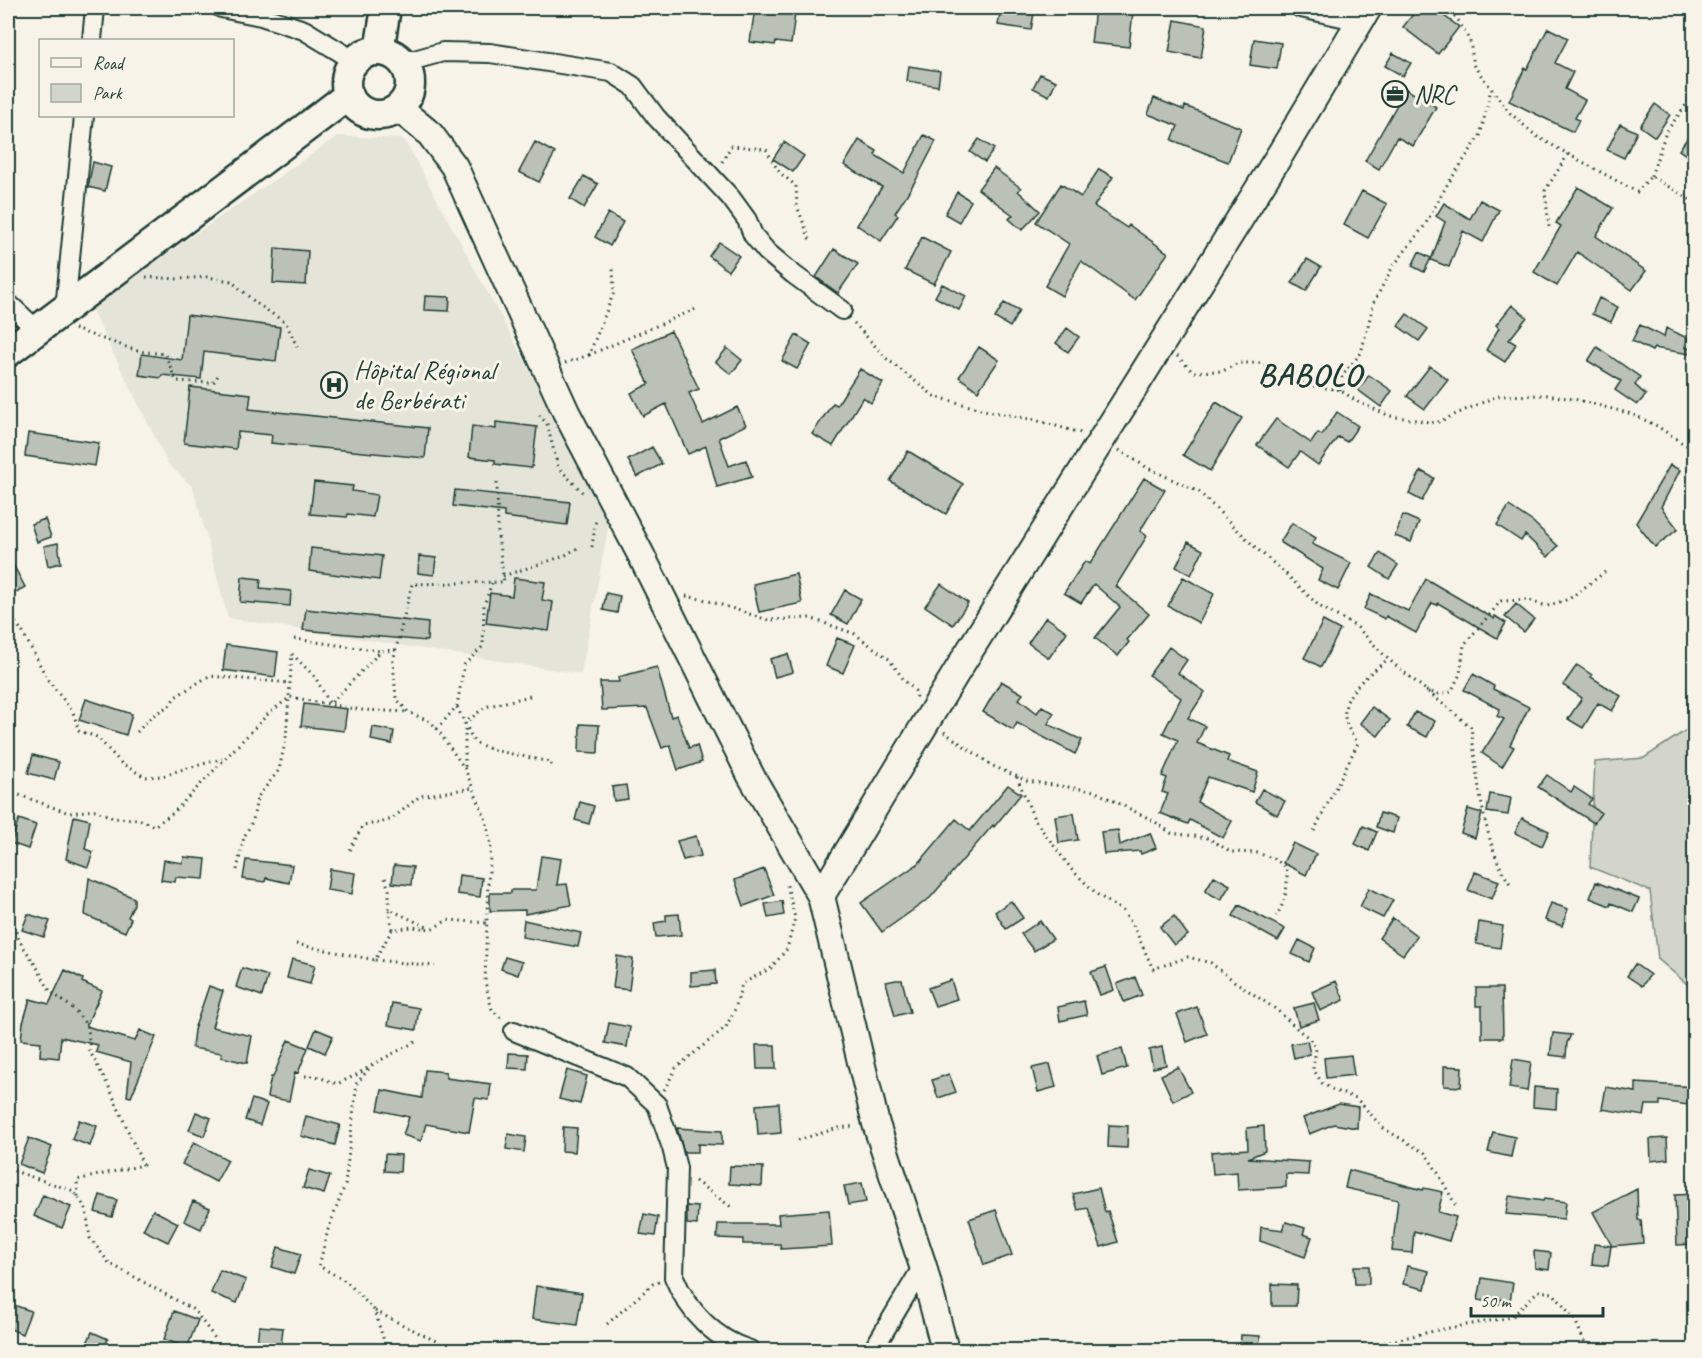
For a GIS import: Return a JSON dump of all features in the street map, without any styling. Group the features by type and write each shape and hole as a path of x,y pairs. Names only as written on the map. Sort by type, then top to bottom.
{"main road":[{"path":"379,58 386,8"},
{"path":"379,58 408,72 410,82 409,92 398,108 381,115 371,114 354,104 346,83 349,71 379,58"},
{"path":"8,352 349,95"}],"street":[{"path":"92,39 95,8"},
{"path":"221,8 261,16 379,58 443,52 490,53 611,72 633,87 656,117 731,198 747,220 753,236 767,252 842,310"},
{"path":"821,896 927,721 1281,153 1364,14 1301,8"},
{"path":"398,108 430,134 454,166 566,412 659,591 751,776 821,896 876,1124 923,1266 945,1350"},
{"path":"8,303 51,320 84,117"},
{"path":"514,1031 627,1077 657,1105 672,1148 676,1168 674,1277 679,1291 707,1326 734,1346 750,1350"},
{"path":"873,1350 923,1266"}],"path":[{"path":"1445,8 1458,20 1470,41 1474,66 1510,113 1536,136 1637,192 1651,176 1666,132 1695,94"},
{"path":"1340,390 1342,376 1361,353 1374,302 1392,268 1425,225 1447,185 1480,136 1491,89"},
{"path":"712,179 732,146 766,148 778,171 796,186 797,206 810,240"},
{"path":"1549,227 1545,191 1569,154"},
{"path":"1651,176 1695,202"},
{"path":"589,355 614,292 613,267"},
{"path":"112,274 179,279 207,276 231,280 255,303 286,323 298,349"},
{"path":"546,370 589,355 698,308"},
{"path":"842,310 887,359 934,396 1102,439 1146,467 1199,492 1319,606 1357,627 1388,659 1471,728 1487,825 1501,872 1511,885"},
{"path":"51,320 138,351 165,354 176,381 213,383 219,374"},
{"path":"1163,342 1193,372 1223,371 1238,363 1259,363 1282,371 1307,385 1340,390 1358,402 1390,416 1436,423 1497,396 1547,395 1574,399 1632,414 1657,426 1680,442 1695,448"},
{"path":"539,415 547,424 558,467 587,497"},
{"path":"408,712 396,698 393,661 412,584 504,582 498,536 497,483"},
{"path":"592,547 597,519 593,512"},
{"path":"503,576 564,556 581,546"},
{"path":"1425,691 1438,694 1451,692 1461,674 1464,645 1501,601 1526,600 1547,606 1569,598 1605,572"},
{"path":"437,729 457,706 464,665 483,646 484,605 492,583"},
{"path":"659,591 706,600 768,620 810,618 855,634 889,659 915,691 927,721 993,766 1027,781 1094,791 1154,821 1171,833 1208,838 1231,852 1257,853 1275,859 1286,867 1288,878 1280,910 1276,916"},
{"path":"8,613 22,631 48,680 73,712 79,731 96,737 122,764 145,777 163,776 224,758"},
{"path":"294,639 381,651 396,650"},
{"path":"330,704 381,651"},
{"path":"237,870 244,837 253,820 257,798 279,770 286,738 292,654 315,677 330,704"},
{"path":"1314,831 1358,743 1347,725 1345,709 1353,689 1388,659"},
{"path":"137,732 152,716 170,705 175,697 209,676 290,683"},
{"path":"465,723 485,707 531,696"},
{"path":"8,791 69,813 95,810 113,818 139,819 154,826 173,813 269,713 290,697 362,710 408,712 431,722 465,769 486,820 491,846 485,982 492,1010 514,1031"},
{"path":"457,706 474,742 494,750 550,762 553,769"},
{"path":"465,723 465,769"},
{"path":"1016,776 1034,819 1072,870 1098,895 1123,911 1133,925 1153,969 1188,957 1211,963 1277,1010 1309,1038 1316,1049 1313,1069 1322,1083 1335,1091 1356,1098 1383,1128 1425,1153 1456,1206"},
{"path":"350,850 363,825 392,819 420,796 473,788"},
{"path":"657,1105 676,1068 726,1027 735,1009 742,984 771,968 788,949 795,918 784,872"},
{"path":"375,960 392,930 386,878"},
{"path":"8,909 19,940 39,969 50,991 75,1010 88,1027 90,1052 110,1087 143,1165 77,1180 78,1197"},
{"path":"389,909 431,929"},
{"path":"392,930 412,927 431,929 448,920 487,923"},
{"path":"296,944 375,960 435,966"},
{"path":"305,1076 316,1076 337,1084 356,1076 373,1064 417,1041"},
{"path":"373,1064 357,1083 345,1185 328,1230 319,1266 347,1282 374,1310 454,1350"},
{"path":"798,1140 838,1128 876,1124"},
{"path":"676,1168 734,1209"},
{"path":"8,1169 74,1191 86,1209 90,1238 109,1263 194,1310 217,1341"},
{"path":"607,1324 653,1284 674,1277"},
{"path":"1361,1350 1438,1330 1512,1317 1538,1291 1553,1293 1575,1320 1587,1348 1591,1350"},
{"path":"374,1310 387,1350"}],"shaded area":[{"name":"Hôpital Régional de Berbérati","path":"338,136 404,139 610,517 581,674 228,618 193,487 168,464 90,306"}],"green space":[{"path":"1694,725 1694,990 1658,959 1650,891 1590,867 1595,762 1644,758"}],"building":[{"path":"755,8 795,14 791,44 750,42"},
{"path":"1001,8 1035,8 1031,30 998,25"},
{"path":"1095,8 1133,12 1129,47 1091,43"},
{"path":"1418,8 1433,8 1459,27 1438,54 1403,27"},
{"path":"1175,20 1206,26 1201,58 1169,52"},
{"path":"1548,28 1568,38 1555,63 1573,72 1565,89 1585,100 1575,118 1579,120 1573,132 1509,101"},
{"path":"1254,39 1281,43 1277,69 1250,65"},
{"path":"1393,53 1411,63 1403,76 1385,66"},
{"path":"909,66 940,71 938,86 907,81"},
{"path":"1040,74 1056,81 1049,96 1033,88"},
{"path":"1406,89 1436,107 1413,146 1397,137 1379,169 1365,161"},
{"path":"1154,98 1184,110 1185,106 1241,128 1228,162 1172,140 1178,126 1148,114"},
{"path":"1655,104 1670,115 1655,137 1640,126"},
{"path":"1620,124 1637,132 1624,158 1607,150"},
{"path":"1695,127 1695,161 1679,150"},
{"path":"924,135 936,141 916,180 895,213 898,215 881,241 857,225 882,187 844,165 859,140 877,151 875,155 904,173"},
{"path":"979,139 994,149 985,162 970,152"},
{"path":"535,142 555,153 539,182 519,172"},
{"path":"784,142 804,156 793,172 773,159"},
{"path":"93,162 111,167 105,191 88,187"},
{"path":"994,168 1021,188 1018,191 1040,211 1022,230 1009,219 1013,215 978,189"},
{"path":"1099,169 1113,177 1094,206 1127,228 1129,225 1168,253 1135,300 1081,261 1062,296 1045,286 1069,244 1036,222 1061,184 1081,197"},
{"path":"584,176 598,184 584,208 570,199"},
{"path":"1578,187 1613,208 1596,236 1646,271 1632,290 1577,252 1557,286 1534,272 1561,226 1556,223"},
{"path":"1362,191 1387,204 1368,238 1344,225"},
{"path":"957,192 971,201 959,222 945,214"},
{"path":"1480,200 1499,210 1483,242 1463,231 1449,267 1431,260 1445,222 1436,216 1444,203 1470,219"},
{"path":"608,213 623,222 610,246 595,237"},
{"path":"922,237 951,252 934,284 905,270"},
{"path":"719,242 739,256 728,271 709,256"},
{"path":"275,248 308,251 306,285 273,283"},
{"path":"834,249 858,264 838,293 816,277"},
{"path":"1419,252 1431,258 1424,272 1412,266"},
{"path":"1307,259 1321,267 1306,291 1292,283"},
{"path":"942,284 966,296 959,310 935,297"},
{"path":"425,296 450,297 449,311 424,310"},
{"path":"1599,298 1618,307 1611,322 1592,314"},
{"path":"1004,303 1019,311 1010,327 995,318"},
{"path":"1512,305 1527,317 1509,340 1516,344 1505,362 1486,350 1499,328 1496,325"},
{"path":"1407,314 1428,329 1419,341 1398,326"},
{"path":"187,315 280,327 276,361 204,352 201,379 139,375 142,354 182,360"},
{"path":"1640,325 1664,337 1666,328 1687,338 1685,347 1692,350 1690,354 1654,348 1652,351 1632,341"},
{"path":"1067,328 1079,337 1068,352 1056,343"},
{"path":"671,331 699,389 689,393 703,424 737,407 746,425 719,438 729,466 746,460 752,477 717,487 706,446 688,454 666,404 643,416 631,393 649,384 632,349"},
{"path":"796,335 811,344 797,369 782,361"},
{"path":"979,347 999,360 978,391 959,377"},
{"path":"1597,347 1640,377 1635,385 1646,395 1637,405 1615,390 1621,381 1588,361"},
{"path":"727,348 742,360 731,374 716,362"},
{"path":"1430,366 1448,380 1425,409 1407,396"},
{"path":"860,369 883,383 871,403 863,397 833,446 812,434 833,403 837,405"},
{"path":"1369,375 1392,391 1381,407 1358,390"},
{"path":"190,387 251,394 249,409 428,428 425,458 271,443 272,435 238,432 236,449 184,443"},
{"path":"1216,402 1242,418 1210,471 1183,455"},
{"path":"1337,412 1358,426 1347,442 1338,437 1318,465 1300,452 1289,467 1257,445 1276,419 1311,443 1318,433 1322,435"},
{"path":"496,422 537,427 532,468 495,464 495,460 469,457 472,426 496,429"},
{"path":"28,433 99,443 95,466 25,456"},
{"path":"652,447 662,464 637,477 628,460"},
{"path":"908,451 963,484 946,514 890,481"},
{"path":"1670,465 1680,470 1661,507 1678,529 1655,547 1636,523"},
{"path":"1421,471 1434,478 1422,501 1409,494"},
{"path":"1144,478 1165,490 1140,531 1147,536 1116,586 1149,614 1127,640 1129,642 1118,656 1095,638 1120,607 1094,584 1081,603 1064,593 1085,561 1090,564"},
{"path":"314,482 353,486 352,491 377,495 373,517 348,514 347,517 310,514"},
{"path":"455,490 570,502 567,525 504,517 504,512 453,506"},
{"path":"1509,506 1533,522 1558,546 1548,557 1525,535 1521,541 1497,525"},
{"path":"1403,515 1419,522 1411,542 1395,536"},
{"path":"45,519 51,537 37,542 31,524"},
{"path":"1292,523 1316,538 1312,544 1351,563 1338,590 1318,580 1323,569 1280,542"},
{"path":"1188,542 1203,550 1191,575 1176,567"},
{"path":"58,543 61,563 48,566 44,546"},
{"path":"311,548 382,556 379,580 309,571"},
{"path":"1380,553 1398,565 1389,579 1371,567"},
{"path":"8,555 25,587 8,597"},
{"path":"419,556 436,558 434,575 418,573"},
{"path":"796,574 802,603 759,612 753,584"},
{"path":"242,577 261,579 260,588 291,591 290,606 240,602"},
{"path":"1183,577 1214,594 1199,623 1168,606"},
{"path":"514,578 545,582 542,600 553,602 549,631 486,623 490,593 512,596"},
{"path":"1426,579 1494,619 1495,616 1506,623 1497,638 1438,603 1437,605 1432,603 1416,633 1386,616 1385,619 1364,609 1371,594 1408,611"},
{"path":"941,584 968,603 953,625 925,606"},
{"path":"845,590 861,599 848,624 831,615"},
{"path":"606,593 620,596 617,613 603,610"},
{"path":"1516,604 1534,619 1524,632 1505,617"},
{"path":"306,609 428,623 427,641 303,630"},
{"path":"1046,617 1067,632 1049,658 1028,643"},
{"path":"1323,621 1340,630 1321,667 1304,658"},
{"path":"837,638 855,645 843,673 826,666"},
{"path":"226,645 278,652 275,677 223,670"},
{"path":"1169,647 1187,660 1178,673 1205,692 1188,718 1205,726 1197,743 1229,756 1227,761 1258,772 1252,792 1208,777 1197,802 1232,821 1223,838 1190,820 1188,824 1160,813 1168,794 1162,792 1167,778 1162,776 1178,740 1163,733 1181,698 1149,675"},
{"path":"788,654 793,672 775,677 770,659"},
{"path":"1577,665 1621,696 1612,711 1598,703 1583,728 1568,719 1582,698 1563,685"},
{"path":"657,667 671,717 677,715 689,748 697,745 702,762 678,770 670,745 662,748 647,708 602,710 600,682 619,682 618,677"},
{"path":"1473,674 1494,686 1493,689 1529,707 1510,745 1514,747 1502,767 1482,753 1504,719 1497,716 1500,709 1464,690"},
{"path":"1001,681 1023,694 1019,699 1037,713 1042,706 1054,713 1048,724 1082,740 1075,754 1017,723 1013,730 983,712"},
{"path":"86,699 132,714 126,735 79,720"},
{"path":"304,704 347,709 344,731 301,726"},
{"path":"1372,707 1390,720 1378,736 1360,723"},
{"path":"1415,712 1435,721 1427,737 1407,727"},
{"path":"580,724 599,725 598,753 579,752"},
{"path":"373,727 394,731 392,744 371,740"},
{"path":"33,755 59,762 54,780 28,773"},
{"path":"1547,775 1571,792 1574,787 1592,799 1588,804 1601,813 1594,823 1538,787"},
{"path":"626,785 628,799 614,801 612,787"},
{"path":"1008,785 1021,794 994,827 993,825 930,898 882,932 861,903 919,863 956,819 970,831"},
{"path":"1262,789 1285,801 1277,815 1255,802"},
{"path":"1490,794 1511,798 1508,815 1487,812"},
{"path":"580,802 594,806 589,824 575,820"},
{"path":"1468,809 1482,813 1475,838 1461,833"},
{"path":"1074,813 1078,840 1059,843 1055,816"},
{"path":"1380,813 1397,818 1393,833 1376,827"},
{"path":"74,816 90,820 85,849 93,852 88,867 66,859"},
{"path":"1522,818 1549,831 1542,846 1515,833"},
{"path":"19,819 36,825 28,849 11,843"},
{"path":"1363,826 1377,832 1369,851 1355,844"},
{"path":"1118,830 1120,845 1150,833 1156,848 1141,854 1140,851 1104,854 1101,832"},
{"path":"696,836 701,856 683,860 677,841"},
{"path":"1293,843 1316,854 1306,875 1283,863"},
{"path":"541,856 561,859 557,885 567,884 571,905 525,914 525,910 490,911 490,893 536,890"},
{"path":"184,857 206,859 204,879 176,877 175,882 161,880 164,860 183,863"},
{"path":"246,860 292,865 289,883 266,878 265,882 243,879"},
{"path":"394,865 413,867 411,885 392,883"},
{"path":"330,869 355,873 352,894 327,890"},
{"path":"764,869 774,895 744,906 735,880"},
{"path":"1475,872 1499,881 1492,899 1468,890"},
{"path":"459,875 482,878 480,897 457,894"},
{"path":"1214,876 1230,885 1221,900 1205,891"},
{"path":"89,878 134,898 134,904 128,917 131,919 125,932 85,915"},
{"path":"1596,882 1639,899 1633,912 1590,898"},
{"path":"1369,888 1393,900 1383,918 1360,907"},
{"path":"782,901 784,915 768,918 765,904"},
{"path":"1011,901 1023,918 1006,929 995,912"},
{"path":"1551,903 1568,909 1562,926 1545,920"},
{"path":"1239,905 1285,929 1278,941 1233,916"},
{"path":"28,914 50,921 44,937 22,930"},
{"path":"679,914 681,935 656,937 654,923 666,921 666,915"},
{"path":"1174,916 1188,935 1174,945 1160,927"},
{"path":"1393,918 1417,936 1403,955 1379,938"},
{"path":"524,920 581,933 578,947 522,937"},
{"path":"1040,921 1053,939 1034,951 1021,934"},
{"path":"1479,922 1503,926 1500,948 1476,944"},
{"path":"1299,940 1315,948 1309,962 1292,954"},
{"path":"617,956 633,959 629,990 613,988"},
{"path":"505,957 522,962 518,975 501,969"},
{"path":"292,959 315,965 310,984 287,978"},
{"path":"1635,964 1650,975 1642,986 1627,976"},
{"path":"1106,967 1114,990 1100,995 1091,972"},
{"path":"242,968 268,976 262,996 236,987"},
{"path":"65,970 83,979 82,982 102,991 86,1026 135,1041 140,1030 156,1037 131,1097 127,1096 131,1062 96,1052 98,1045 61,1037 59,1058 40,1056 41,1042 21,1040 30,999 49,1004"},
{"path":"715,970 716,984 691,986 691,972"},
{"path":"1135,977 1142,995 1124,1002 1117,984"},
{"path":"902,980 910,1012 895,1016 886,982"},
{"path":"951,980 957,999 935,1006 928,988"},
{"path":"1336,981 1344,1000 1320,1011 1312,992"},
{"path":"209,986 223,991 212,1027 252,1036 247,1063 221,1057 222,1053 192,1048 194,1030"},
{"path":"1476,988 1502,988 1503,1038 1482,1038 1482,1006 1476,1006"},
{"path":"1084,1001 1087,1015 1060,1021 1058,1007"},
{"path":"392,1003 419,1008 416,1030 388,1025"},
{"path":"1314,1003 1319,1020 1299,1026 1294,1008"},
{"path":"1197,1007 1207,1034 1187,1042 1177,1014"},
{"path":"609,1023 630,1027 627,1047 605,1043"},
{"path":"316,1029 333,1036 325,1053 309,1046"},
{"path":"1553,1033 1571,1035 1567,1043 1566,1057 1550,1055"},
{"path":"288,1040 308,1048 298,1073 295,1072 289,1101 267,1097 271,1077 273,1077"},
{"path":"1307,1041 1310,1054 1294,1058 1291,1044"},
{"path":"756,1045 775,1045 776,1069 757,1069"},
{"path":"1162,1047 1166,1065 1153,1068 1149,1050"},
{"path":"1122,1049 1127,1068 1102,1075 1097,1056"},
{"path":"509,1053 528,1054 527,1069 508,1068"},
{"path":"1351,1055 1354,1075 1326,1078 1324,1058"},
{"path":"1513,1059 1531,1062 1527,1091 1509,1088"},
{"path":"1050,1064 1056,1087 1038,1092 1032,1068"},
{"path":"1444,1066 1462,1067 1461,1087 1444,1086"},
{"path":"1178,1067 1191,1092 1173,1101 1161,1075"},
{"path":"425,1070 446,1072 446,1078 491,1084 489,1100 475,1098 469,1132 426,1124 421,1141 403,1135 409,1117 378,1110 382,1090 422,1098"},
{"path":"567,1070 587,1076 580,1104 559,1099"},
{"path":"949,1074 956,1092 938,1098 932,1080"},
{"path":"1636,1083 1695,1087 1695,1106 1660,1101 1660,1105 1646,1105 1644,1116 1602,1109 1606,1087 1636,1092"},
{"path":"1534,1087 1557,1089 1556,1109 1533,1107"},
{"path":"252,1099 267,1104 260,1125 245,1120"},
{"path":"779,1103 781,1133 758,1135 756,1105"},
{"path":"1339,1104 1358,1107 1357,1128 1334,1124 1309,1134 1303,1118"},
{"path":"196,1112 211,1118 204,1136 189,1130"},
{"path":"306,1116 340,1125 335,1145 301,1136"},
{"path":"79,1120 97,1126 90,1146 72,1139"},
{"path":"1109,1125 1128,1126 1127,1148 1108,1147"},
{"path":"1264,1126 1265,1151 1248,1158 1309,1162 1308,1175 1286,1174 1286,1187 1238,1190 1237,1172 1213,1174 1211,1152 1248,1149 1247,1128"},
{"path":"563,1127 577,1128 575,1152 562,1151"},
{"path":"677,1128 722,1131 722,1145 698,1144 698,1152 684,1152"},
{"path":"1493,1132 1515,1137 1511,1157 1488,1152"},
{"path":"508,1134 526,1137 524,1152 506,1149"},
{"path":"29,1138 52,1147 42,1173 19,1164"},
{"path":"1667,1138 1668,1159 1651,1161 1650,1139"},
{"path":"194,1142 228,1160 216,1182 182,1164"},
{"path":"385,1154 401,1155 400,1172 384,1171"},
{"path":"730,1166 763,1167 762,1186 729,1184"},
{"path":"309,1170 330,1176 324,1194 303,1188"},
{"path":"1349,1170 1423,1190 1424,1188 1443,1192 1438,1212 1456,1217 1449,1241 1414,1231 1412,1253 1392,1251 1398,1200 1345,1188"},
{"path":"862,1183 866,1202 848,1205 844,1186"},
{"path":"1099,1188 1105,1212 1108,1211 1118,1242 1101,1247 1088,1208 1078,1210 1073,1194"},
{"path":"1637,1189 1638,1220 1641,1220 1643,1243 1612,1246 1593,1212"},
{"path":"1695,1194 1695,1244 1677,1245 1675,1195"},
{"path":"43,1195 71,1207 62,1228 34,1216"},
{"path":"100,1195 117,1200 112,1217 95,1212"},
{"path":"1509,1196 1566,1202 1564,1219 1506,1214"},
{"path":"193,1201 210,1208 201,1229 184,1221"},
{"path":"687,1206 698,1207 697,1225 687,1224"},
{"path":"153,1210 178,1223 168,1242 143,1230"},
{"path":"829,1210 832,1246 781,1249 780,1244 743,1244 743,1239 717,1238 718,1224 779,1224 778,1214"},
{"path":"996,1210 1012,1255 984,1265 969,1219"},
{"path":"644,1214 658,1217 655,1236 640,1234"},
{"path":"1286,1222 1305,1228 1303,1234 1312,1237 1305,1257 1260,1241 1261,1227 1283,1230"},
{"path":"1594,1244 1611,1246 1608,1266 1592,1264"},
{"path":"278,1247 301,1254 294,1274 272,1267"},
{"path":"1534,1251 1551,1253 1549,1270 1535,1268"},
{"path":"1354,1266 1369,1266 1369,1284 1355,1284"},
{"path":"1407,1266 1429,1271 1425,1289 1403,1284"},
{"path":"220,1270 246,1280 237,1303 211,1293"},
{"path":"1482,1278 1513,1283 1510,1301 1500,1299 1499,1304 1478,1300"},
{"path":"1272,1284 1297,1285 1296,1306 1272,1306"},
{"path":"536,1286 582,1293 577,1325 532,1319"},
{"path":"8,1303 31,1311 22,1334 8,1328"},
{"path":"174,1311 198,1320 187,1348 164,1339"},
{"path":"259,1326 283,1328 281,1347 257,1344"},
{"path":"92,1332 108,1339 103,1350 84,1350"},
{"path":"1241,1335 1260,1336 1259,1350 1240,1350"}],"place":[{"name":"NRC","path":"1395,94"},
{"name":"Hôpital Régional de Berbérati","path":"334,385"}],"district":[{"name":"BABOLO","path":"1310,374"}]}
